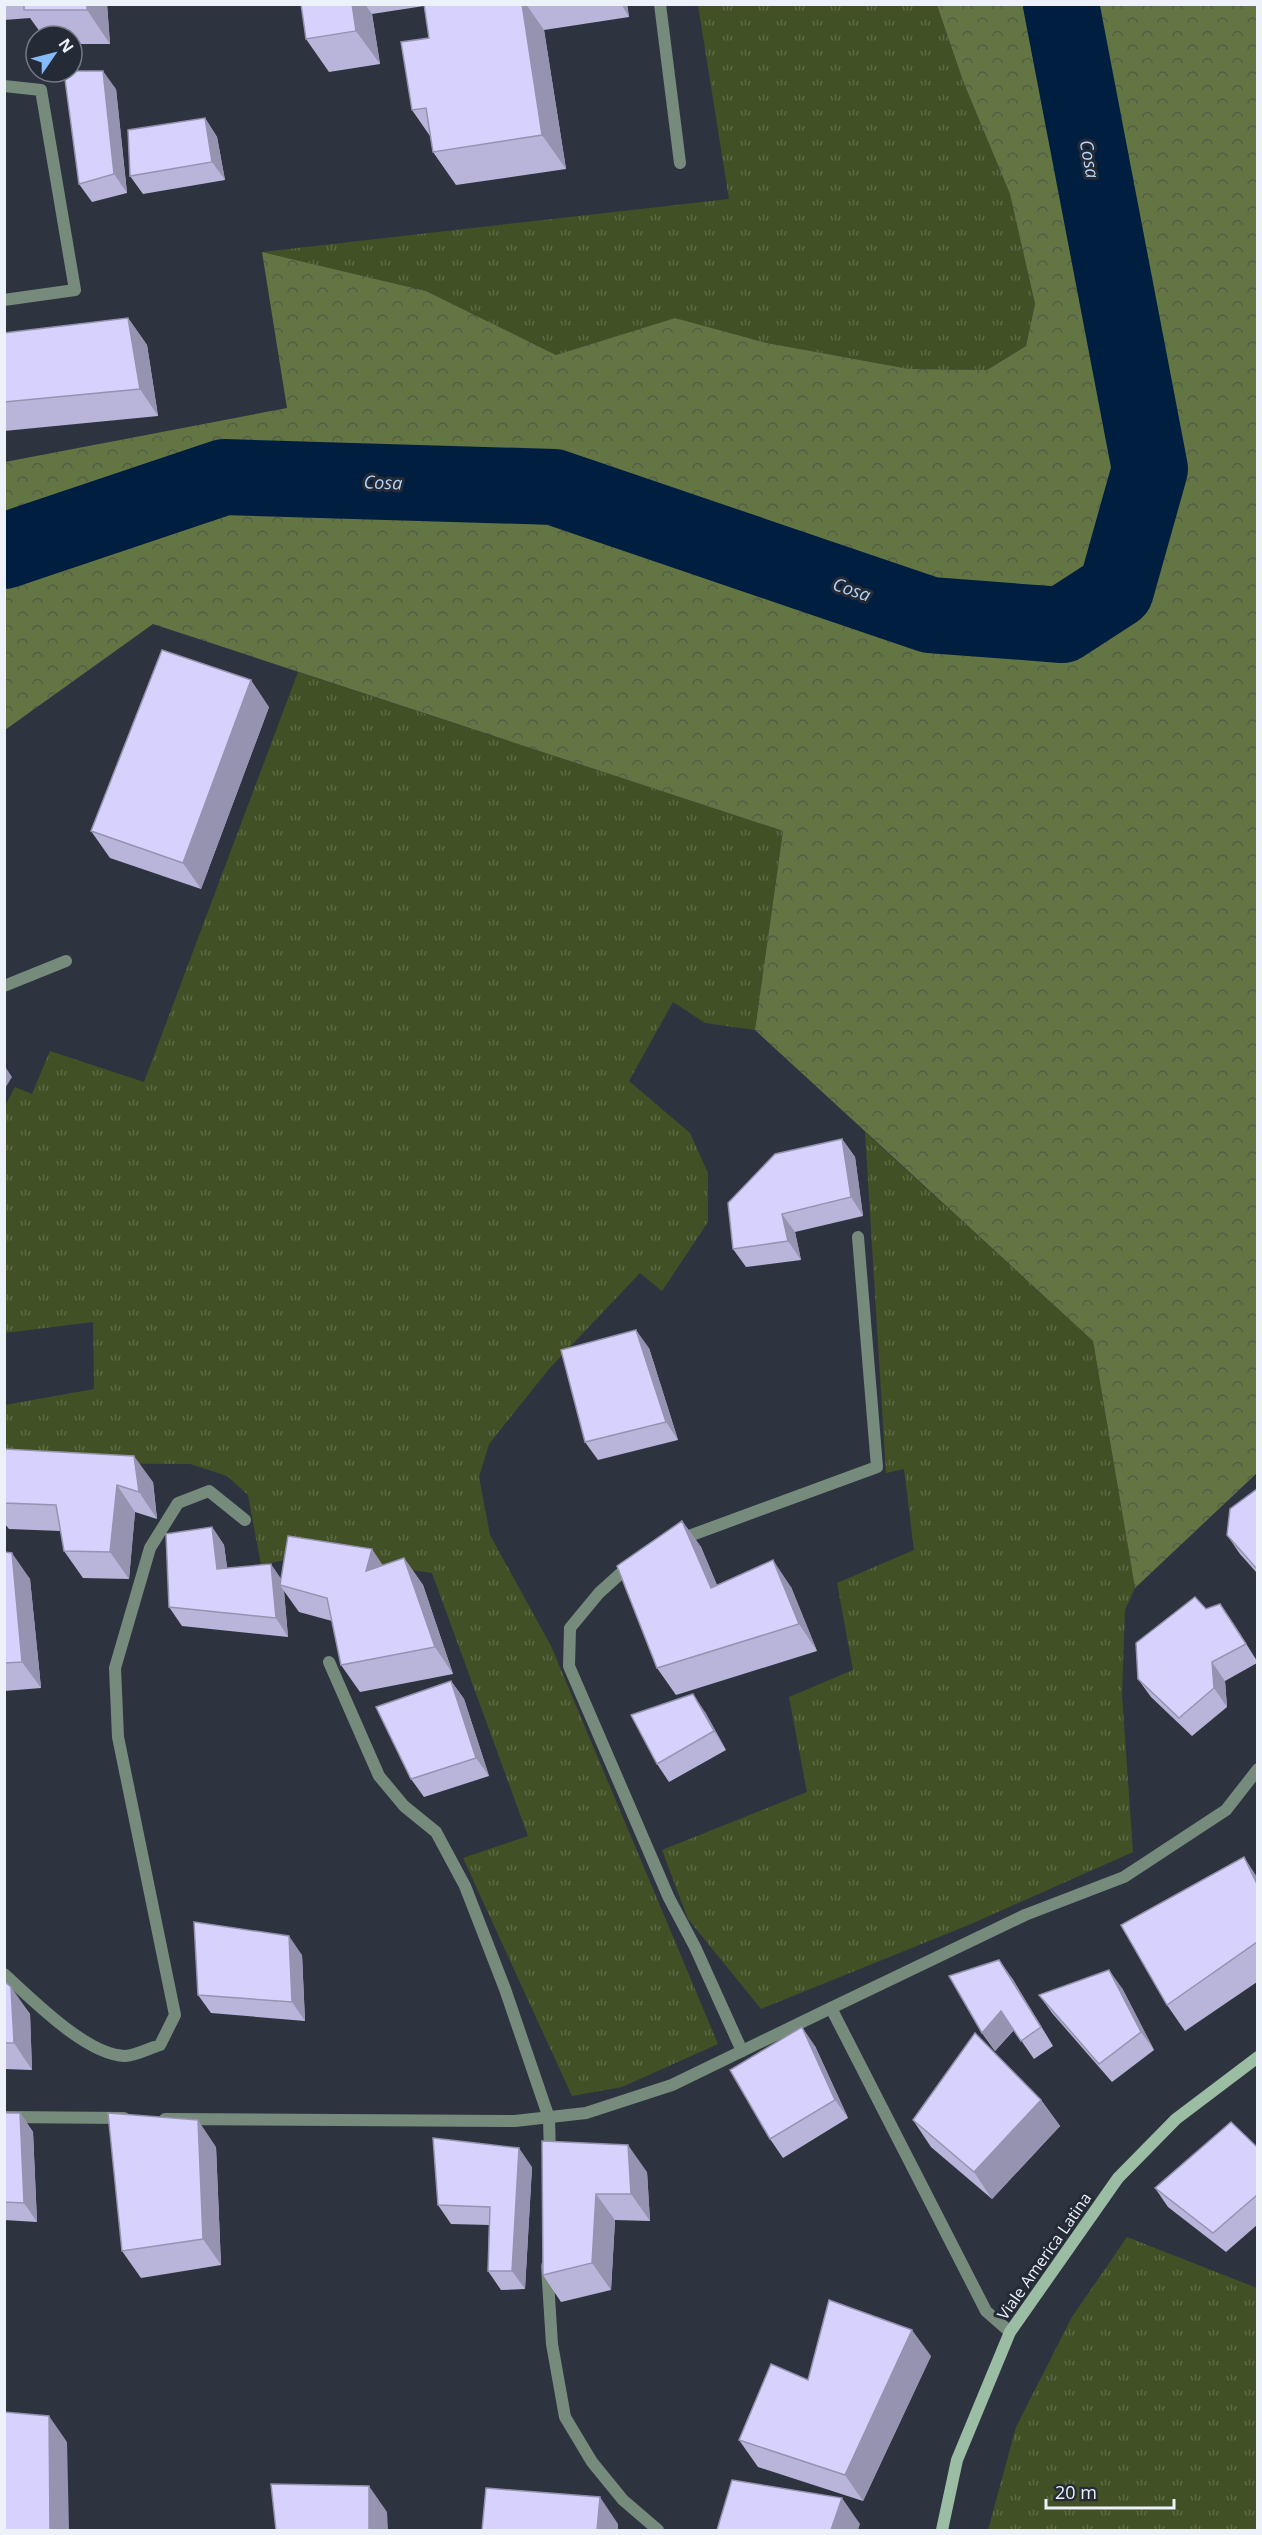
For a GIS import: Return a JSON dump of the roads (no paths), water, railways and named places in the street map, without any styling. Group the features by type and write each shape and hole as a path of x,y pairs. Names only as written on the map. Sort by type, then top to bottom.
{"main road":[{"name":"Viale America Latina","path":"942,2530 957,2460 1010,2332 1118,2178 1176,2119 1257,2057"}],"street":[{"path":"660,4 680,163"},
{"path":"4,86 41,90 75,290 4,300"},
{"path":"4,986 66,961"},
{"path":"664,1545 877,1467 858,1237"},
{"path":"4,1974 57,2021 91,2046 125,2056 160,2045 176,2015 118,1737 115,1668 150,1548 178,1503 209,1491 245,1520"},
{"path":"643,1553 599,1593 570,1628 569,1665 669,1898 695,1947 742,2051"},
{"path":"329,1662 379,1776 404,1806 436,1833 465,1886 505,1989 549,2118 550,2166"},
{"path":"4,2117 515,2121 586,2114 672,2085 1025,1915 1124,1877 1226,1810 1257,1769"},
{"path":"831,2008 914,2166 986,2311 1010,2332"},
{"path":"548,2256 546,2278 552,2344 565,2417 592,2462 623,2500 658,2530"}],"waterway":[{"name":"Cosa","path":"4,551 224,477 554,487 930,615 1062,625 1116,590 1150,469 1061,4"}]}
